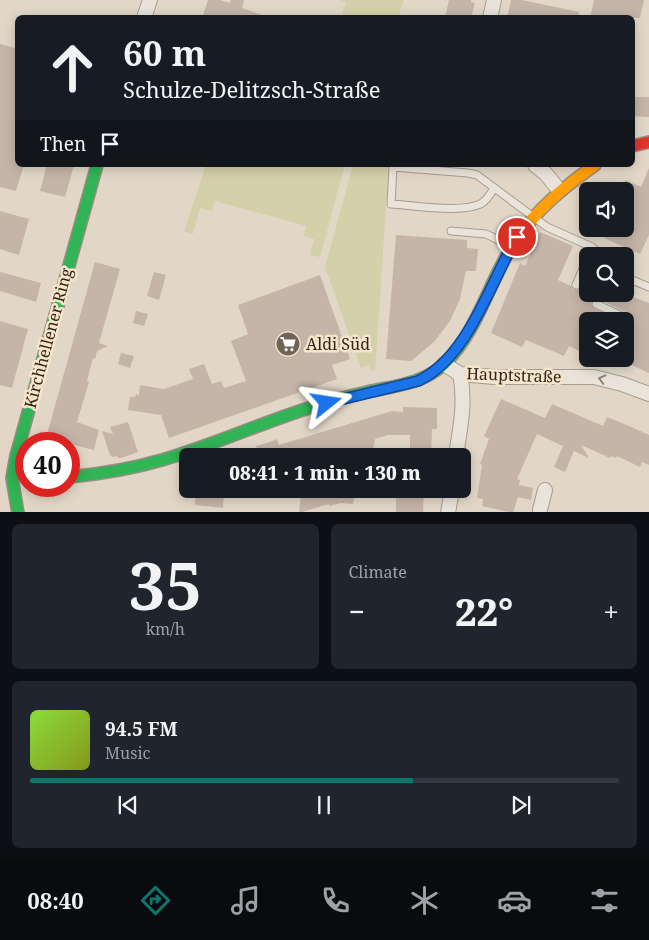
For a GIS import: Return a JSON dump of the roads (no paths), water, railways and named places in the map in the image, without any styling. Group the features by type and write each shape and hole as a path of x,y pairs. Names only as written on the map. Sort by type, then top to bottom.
{"street":[{"path":"491,15 494,0"},
{"path":"145,15 147,1"},
{"path":"635,145 649,142"},
{"name":"Kirchhellener Ring","path":"18,512 12,478 16,456 96,167"},
{"path":"537,167 546,174 559,190"},
{"path":"444,364 465,337 511,246 532,217 559,190 592,167"},
{"name":"Hauptstraße","path":"80,476 139,465 172,456 312,407 418,381 430,376 444,364 460,374 494,377 594,377 622,384 649,394"},
{"path":"457,448 464,392 460,374"},
{"path":"0,476 12,478"},
{"path":"539,510 545,490"},
{"path":"448,512 450,498"}],"lane":[{"path":"393,167 392,204 460,209 473,207 484,202 494,188"},
{"path":"404,167 477,175 547,227 592,247"},
{"path":"451,231 486,234 511,246"},
{"path":"576,285 579,278"},
{"path":"634,281 649,287"},
{"path":"597,302 596,304 613,312"}],"place":[{"name":"Aldi Süd","path":"288,344"}]}
